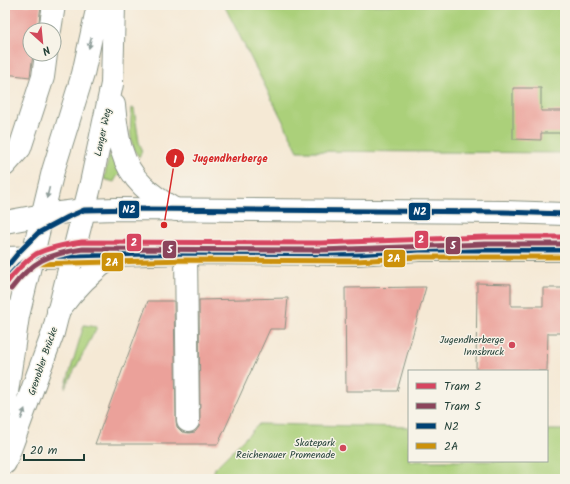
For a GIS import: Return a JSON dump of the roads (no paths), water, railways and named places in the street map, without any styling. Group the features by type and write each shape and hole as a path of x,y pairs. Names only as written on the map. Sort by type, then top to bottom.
{"street":[{"path":"51,22 54,5"},
{"path":"5,406 18,316 14,261 40,224 53,171 83,74 98,5"},
{"name":"Langer Weg","path":"72,256 91,183 112,84 114,5"},
{"path":"5,165 20,148 43,77 45,62"},
{"path":"112,84 117,132 122,154 131,173 147,190 176,210"},
{"path":"5,222 40,224 84,210 126,209 504,212 565,214"},
{"path":"14,261 72,256 186,253 357,254 419,250 565,250"},
{"path":"186,253 188,421"},
{"path":"58,311 79,285 96,269 116,255"},
{"name":"Grenobler Brücke","path":"5,463 53,332 72,256"},
{"path":"5,280 19,265 14,261"}],"tram line":[{"name":"2","path":"5,285 19,268 36,254 53,248 82,242 321,243 485,237 565,237"},
{"name":"5","path":"11,289 26,272 42,260 60,253 83,249 321,250 485,244 565,244"}],"place":[{"name":"Jugendherberge","path":"164,225"},
{"name":"Jugendherberge Innsbruck","path":"512,345"},
{"name":"Skatepark Reichenauer Promenade","path":"343,448"}]}
